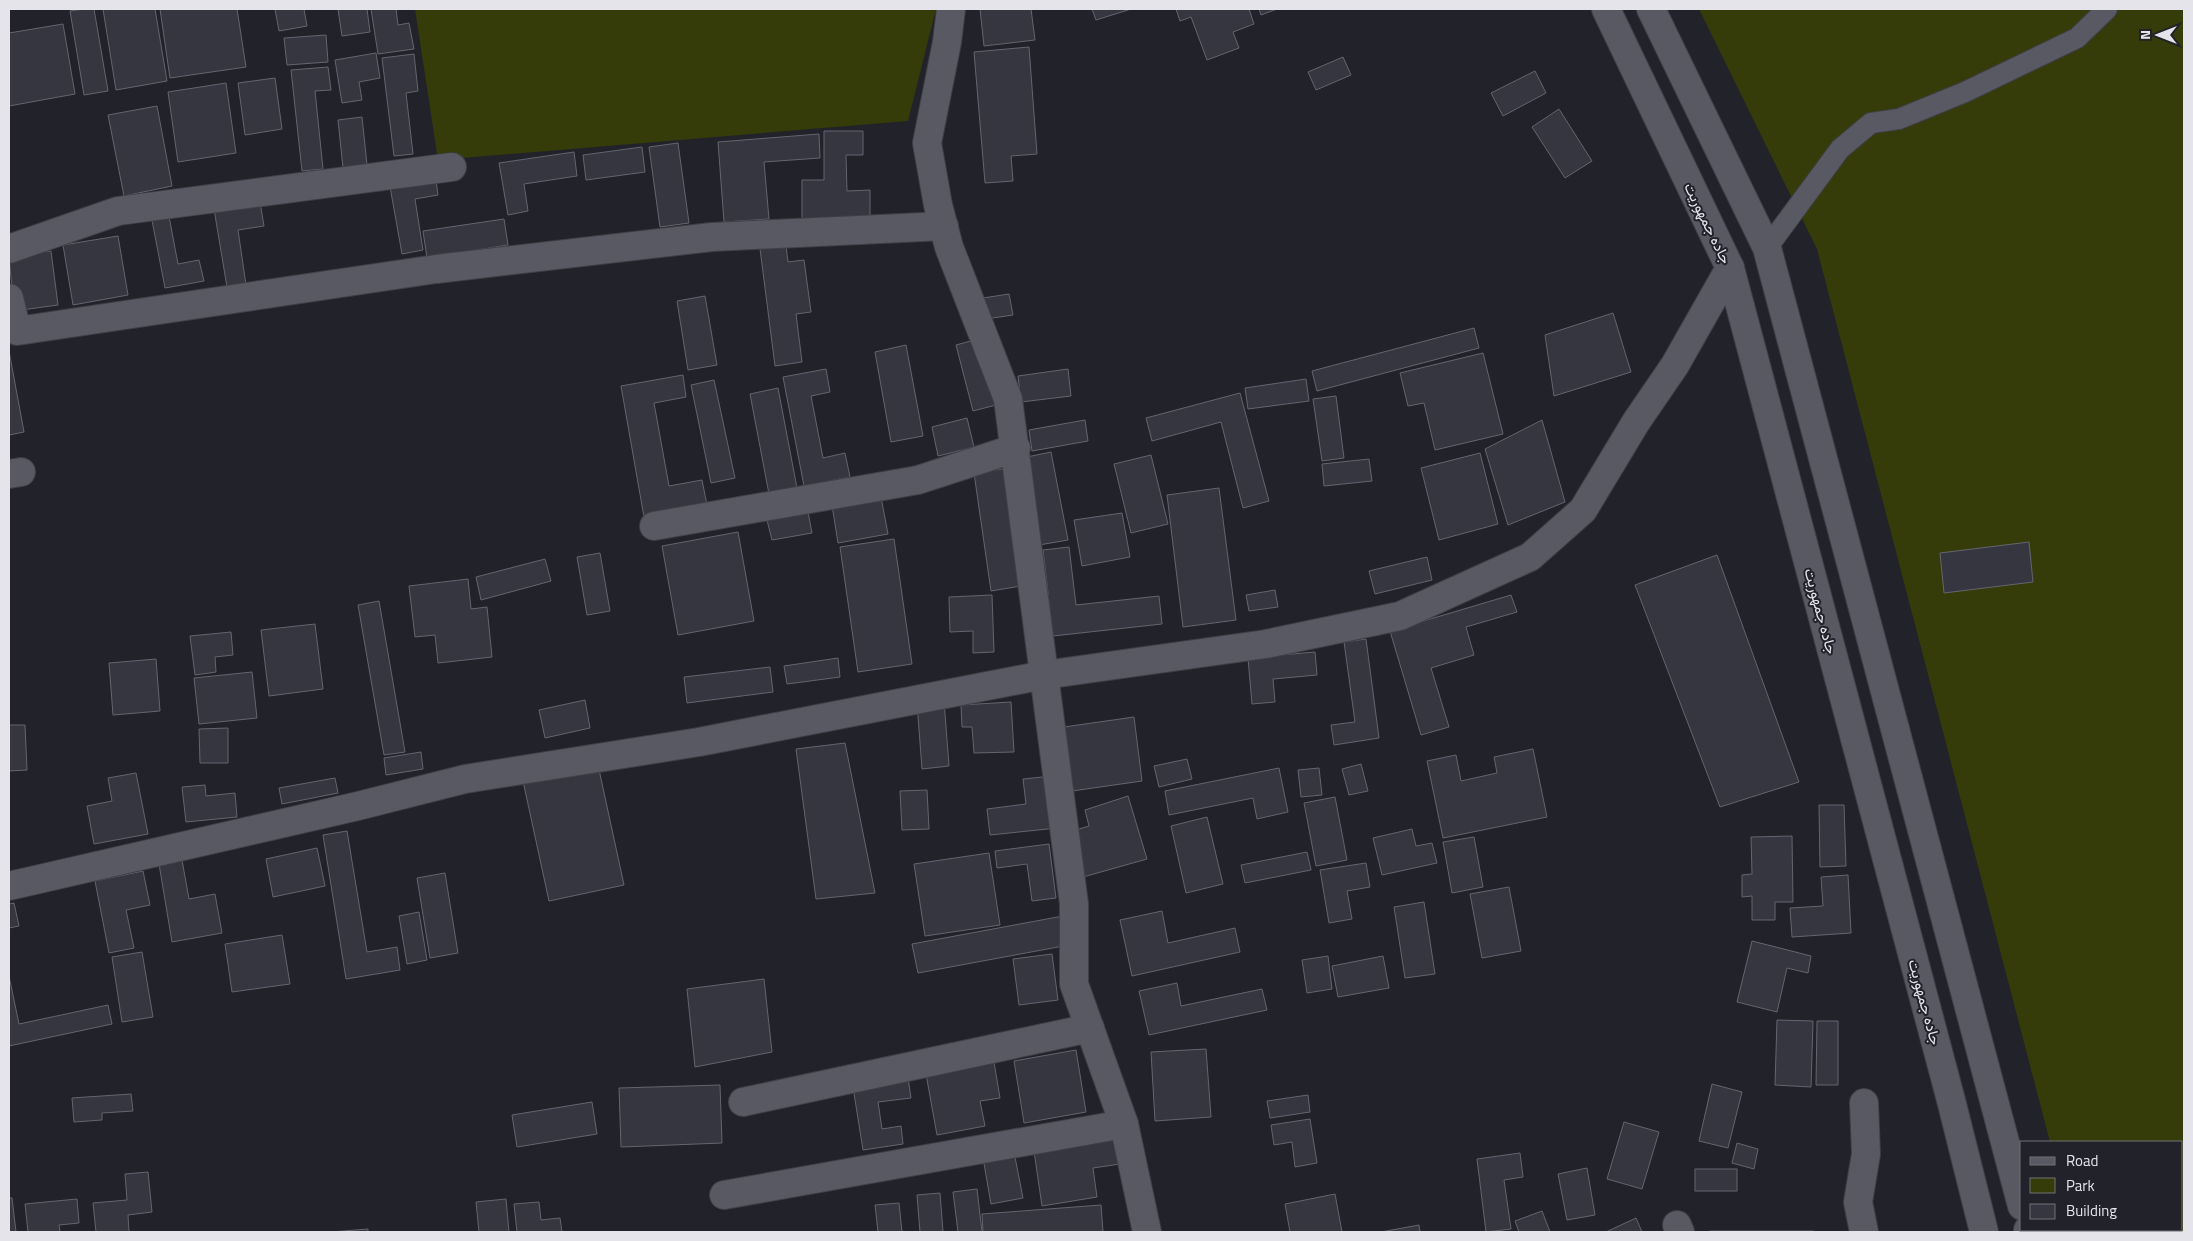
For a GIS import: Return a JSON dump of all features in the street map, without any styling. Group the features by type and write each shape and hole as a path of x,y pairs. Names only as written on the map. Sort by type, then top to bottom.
{"street":[{"path":"951,9 947,42 927,143 949,247 1008,399 1016,448 1074,904 1074,984 1124,1124 1147,1232"},
{"name":"جاده جمهوریت","path":"1606,9 1730,268 1947,1085 1984,1232"},
{"path":"1651,9 1767,248 2020,1198"},
{"path":"9,249 118,211 452,167"},
{"path":"9,298 17,331 436,269 712,237 944,226"},
{"path":"9,886 348,808 465,779 700,742 1044,675 1266,644 1400,616 1530,557 1583,510 1636,422 1675,365 1730,268"},
{"path":"654,526 918,480 1016,448"},
{"path":"743,1102 1090,1028"},
{"path":"1864,1103 1866,1154 1858,1202 1864,1232"},
{"path":"724,1195 1124,1124"}],"lane":[{"path":"1767,248 1840,149 1871,123 1899,119 1965,92 2077,38 2107,9"}],"green space":[{"path":"415,9 936,9 908,121 438,160"},
{"path":"1699,9 2184,9 2184,1232 2074,1231 2183,1231 2183,1141 2050,1141 1817,249"}],"building":[{"path":"94,9 108,91 84,95 70,11"},
{"path":"103,9 155,9 167,81 116,90"},
{"path":"160,9 237,9 246,67 170,78"},
{"path":"275,9 304,9 307,26 279,31"},
{"path":"338,9 367,9 370,32 342,36"},
{"path":"371,9 396,9 398,25 409,23 414,49 378,54"},
{"path":"980,9 1031,9 1035,40 984,46"},
{"path":"1092,9 1131,9 1096,20"},
{"path":"1176,9 1249,9 1254,24 1233,32 1239,48 1207,60 1191,17 1180,21"},
{"path":"1259,9 1277,9 1261,15"},
{"path":"63,24 75,94 9,106 9,33"},
{"path":"326,35 328,62 287,65 284,38"},
{"path":"1029,47 1037,154 1011,156 1013,181 985,183 974,52"},
{"path":"376,53 380,78 359,82 362,100 342,103 335,60"},
{"path":"414,54 418,91 406,93 413,154 394,156 382,58"},
{"path":"1343,57 1351,75 1316,90 1308,72"},
{"path":"328,67 331,90 315,91 323,169 302,171 291,70"},
{"path":"1535,71 1546,93 1503,116 1491,93"},
{"path":"275,78 282,129 245,135 238,83"},
{"path":"226,83 236,153 178,162 168,92"},
{"path":"157,106 172,186 124,196 108,115"},
{"path":"1559,109 1592,161 1565,178 1532,127"},
{"path":"362,117 367,165 343,168 338,120"},
{"path":"824,131 863,131 863,155 846,155 847,191 870,190 870,218 802,219 802,180 824,180"},
{"path":"819,134 820,158 764,162 769,219 724,222 718,142"},
{"path":"678,143 689,223 660,227 649,147"},
{"path":"642,147 645,172 586,180 583,155"},
{"path":"574,152 577,176 524,184 528,211 508,215 499,163"},
{"path":"435,173 438,195 415,199 423,250 402,254 389,181"},
{"path":"260,202 264,226 238,230 246,285 227,287 214,209"},
{"path":"168,211 178,264 199,260 204,281 165,288 151,215"},
{"path":"504,219 508,245 427,258 423,231"},
{"path":"118,236 128,295 73,305 63,245"},
{"path":"785,237 788,262 804,260 811,312 796,314 802,362 775,366 759,241"},
{"path":"51,251 58,305 14,311 9,256"},
{"path":"1009,294 1013,315 986,319 983,298"},
{"path":"705,296 717,365 688,370 677,301"},
{"path":"1613,313 1631,372 1554,396 1545,335"},
{"path":"1474,328 1479,348 1317,391 1312,371"},
{"path":"978,339 996,405 973,411 956,345"},
{"path":"906,345 923,436 891,442 875,352"},
{"path":"9,351 24,432 9,435"},
{"path":"1483,353 1503,434 1435,450 1424,403 1408,406 1400,373"},
{"path":"826,369 830,392 811,396 823,458 845,453 850,477 804,486 783,377"},
{"path":"1068,369 1071,396 1021,402 1018,376"},
{"path":"683,375 686,397 654,403 669,486 702,480 707,505 644,517 621,386"},
{"path":"1306,379 1309,401 1248,409 1245,388"},
{"path":"714,380 735,478 711,483 691,385"},
{"path":"778,388 797,488 769,494 750,394"},
{"path":"1240,393 1269,501 1243,508 1221,422 1152,441 1146,418"},
{"path":"1336,396 1344,458 1322,461 1313,399"},
{"path":"967,418 974,447 938,456 932,427"},
{"path":"1085,420 1088,441 1032,451 1029,430"},
{"path":"1542,420 1565,502 1508,525 1485,449"},
{"path":"1051,452 1068,540 1039,545 1022,458"},
{"path":"1480,453 1498,524 1439,540 1421,468"},
{"path":"1151,455 1168,524 1131,533 1114,464"},
{"path":"1369,459 1372,481 1324,486 1322,464"},
{"path":"1009,468 1027,585 991,591 974,473"},
{"path":"1219,488 1236,620 1183,627 1167,495"},
{"path":"881,497 888,534 838,543 832,505"},
{"path":"808,512 812,533 772,540 767,520"},
{"path":"1122,513 1130,557 1082,566 1074,520"},
{"path":"738,532 754,621 678,635 662,546"},
{"path":"894,539 912,664 858,672 840,547"},
{"path":"2029,542 2033,582 1944,593 1940,553"},
{"path":"1069,547 1076,605 1159,596 1162,624 1053,636 1043,550"},
{"path":"600,553 610,611 587,615 577,557"},
{"path":"1717,555 1799,782 1720,807 1635,585"},
{"path":"1427,557 1432,580 1375,594 1369,571"},
{"path":"545,559 551,581 481,600 476,577"},
{"path":"468,579 471,609 487,607 492,657 438,663 435,635 415,637 409,586"},
{"path":"1275,590 1278,607 1249,611 1246,595"},
{"path":"992,595 994,652 973,653 973,631 950,632 949,597"},
{"path":"1511,595 1517,612 1466,627 1474,655 1431,668 1449,727 1421,735 1390,631"},
{"path":"379,601 405,752 384,755 358,605"},
{"path":"315,624 323,689 269,696 261,630"},
{"path":"231,632 233,655 215,657 216,672 195,675 190,636"},
{"path":"1366,639 1379,738 1334,745 1331,725 1355,722 1344,642"},
{"path":"1315,652 1317,675 1273,679 1275,702 1252,704 1248,658"},
{"path":"838,658 840,677 787,684 784,666"},
{"path":"156,659 160,711 113,715 109,663"},
{"path":"770,667 773,692 687,703 684,677"},
{"path":"252,672 257,718 199,724 194,678"},
{"path":"585,700 590,728 545,738 539,710"},
{"path":"944,701 949,766 922,769 917,703"},
{"path":"1011,702 1014,752 974,753 972,727 962,727 961,705"},
{"path":"1134,717 1142,781 1065,792 1057,728"},
{"path":"9,725 25,725 27,770 9,771"},
{"path":"228,728 228,763 200,763 199,729"},
{"path":"845,743 875,893 816,899 796,749"},
{"path":"1533,749 1547,817 1443,838 1427,761 1456,755 1461,781 1497,773 1494,757"},
{"path":"421,752 423,769 386,775 384,758"},
{"path":"1187,759 1192,779 1159,787 1154,766"},
{"path":"1361,764 1368,791 1349,795 1342,769"},
{"path":"598,765 624,885 549,901 523,781"},
{"path":"1279,768 1288,812 1257,819 1253,798 1169,815 1165,791"},
{"path":"1319,768 1322,795 1301,797 1298,770"},
{"path":"136,773 148,834 94,844 87,806 112,801 108,778"},
{"path":"1052,776 1057,828 990,835 987,809 1026,804 1023,779"},
{"path":"335,778 338,793 282,804 279,788"},
{"path":"205,785 206,796 235,793 237,817 186,822 182,787"},
{"path":"927,790 929,829 902,830 900,791"},
{"path":"1128,796 1147,859 1083,877 1069,832 1089,826 1085,810"},
{"path":"1335,797 1347,860 1316,866 1304,803"},
{"path":"1819,805 1844,805 1846,866 1820,867"},
{"path":"1207,817 1223,884 1186,893 1171,826"},
{"path":"1412,829 1416,846 1432,843 1437,863 1382,875 1373,838"},
{"path":"347,831 367,952 397,947 400,970 346,979 323,835"},
{"path":"1792,836 1793,902 1775,902 1775,920 1752,920 1752,896 1742,897 1742,875 1752,874 1751,837"},
{"path":"1474,837 1483,887 1452,893 1443,842"},
{"path":"1049,844 1056,898 1032,901 1027,864 997,868 995,851"},
{"path":"317,848 325,886 273,897 266,859"},
{"path":"1307,852 1311,870 1245,883 1241,865"},
{"path":"989,853 1000,925 925,936 914,864"},
{"path":"182,860 189,899 215,894 222,933 172,942 159,864"},
{"path":"1366,863 1370,887 1347,891 1352,919 1329,923 1320,870"},
{"path":"143,871 150,905 126,910 134,948 109,953 95,881"},
{"path":"445,873 458,953 430,958 417,878"},
{"path":"1848,875 1851,933 1792,937 1790,908 1823,906 1821,877"},
{"path":"1509,887 1521,951 1482,958 1470,894"},
{"path":"1424,902 1435,974 1405,978 1394,907"},
{"path":"14,903 19,926 9,928 9,904"},
{"path":"1162,911 1168,943 1235,928 1240,952 1132,976 1120,920"},
{"path":"419,912 427,960 407,964 399,916"},
{"path":"1063,916 1069,945 918,973 912,944"},
{"path":"282,935 290,984 232,992 225,944"},
{"path":"1752,941 1811,956 1808,973 1787,968 1777,1012 1737,1002"},
{"path":"142,952 153,1017 122,1022 112,957"},
{"path":"1052,954 1058,1000 1019,1005 1013,959"},
{"path":"1328,956 1332,989 1307,993 1302,960"},
{"path":"1383,956 1389,988 1338,997 1332,966"},
{"path":"9,976 19,1024 108,1005 112,1024 9,1046"},
{"path":"764,979 772,1052 695,1067 687,989"},
{"path":"1177,983 1181,1006 1262,989 1267,1010 1149,1035 1139,991"},
{"path":"1777,1020 1813,1021 1811,1087 1775,1085"},
{"path":"1817,1021 1838,1021 1838,1085 1816,1085"},
{"path":"1206,1049 1211,1117 1155,1121 1151,1052"},
{"path":"1076,1050 1086,1112 1024,1123 1014,1061"},
{"path":"994,1062 1000,1098 980,1101 985,1126 937,1135 926,1074"},
{"path":"908,1078 911,1098 878,1102 882,1129 901,1126 903,1144 863,1150 853,1087"},
{"path":"1712,1084 1742,1092 1728,1148 1699,1141"},
{"path":"720,1085 722,1143 621,1147 619,1088"},
{"path":"131,1094 133,1111 102,1113 102,1120 74,1122 72,1098"},
{"path":"1308,1095 1310,1112 1270,1118 1267,1101"},
{"path":"592,1102 597,1134 517,1147 512,1115"},
{"path":"1310,1119 1317,1163 1295,1167 1292,1142 1274,1145 1271,1125"},
{"path":"1624,1122 1659,1132 1642,1189 1607,1179"},
{"path":"1116,1138 1120,1164 1093,1168 1097,1197 1042,1206 1034,1151"},
{"path":"1737,1143 1758,1149 1754,1169 1732,1163"},
{"path":"1013,1147 1023,1198 991,1204 982,1152"},
{"path":"1520,1153 1523,1177 1504,1180 1511,1229 1486,1232 1477,1159"},
{"path":"1587,1168 1595,1215 1567,1220 1558,1174"},
{"path":"1695,1169 1737,1169 1737,1191 1695,1191"},
{"path":"148,1172 152,1212 128,1215 129,1232 96,1232 93,1203 127,1200 125,1174"},
{"path":"977,1189 982,1232 958,1232 953,1192"},
{"path":"940,1193 943,1232 920,1232 917,1195"},
{"path":"1335,1194 1342,1232 1290,1232 1285,1204"},
{"path":"9,1198 12,1198 16,1232 9,1232"},
{"path":"77,1199 79,1223 59,1225 60,1232 28,1232 25,1204"},
{"path":"506,1199 509,1232 479,1232 476,1202"},
{"path":"539,1202 541,1220 560,1218 562,1232 517,1232 514,1204"},
{"path":"899,1203 902,1232 878,1232 875,1205"},
{"path":"1101,1205 1103,1232 983,1232 982,1214"},
{"path":"1542,1211 1550,1232 1519,1232 1515,1221"},
{"path":"1636,1218 1642,1232 1606,1232"},
{"path":"1419,1225 1420,1232 1381,1232"},
{"path":"368,1229 368,1232 331,1232"},
{"path":"1813,1231 1813,1232 1710,1232"}]}
